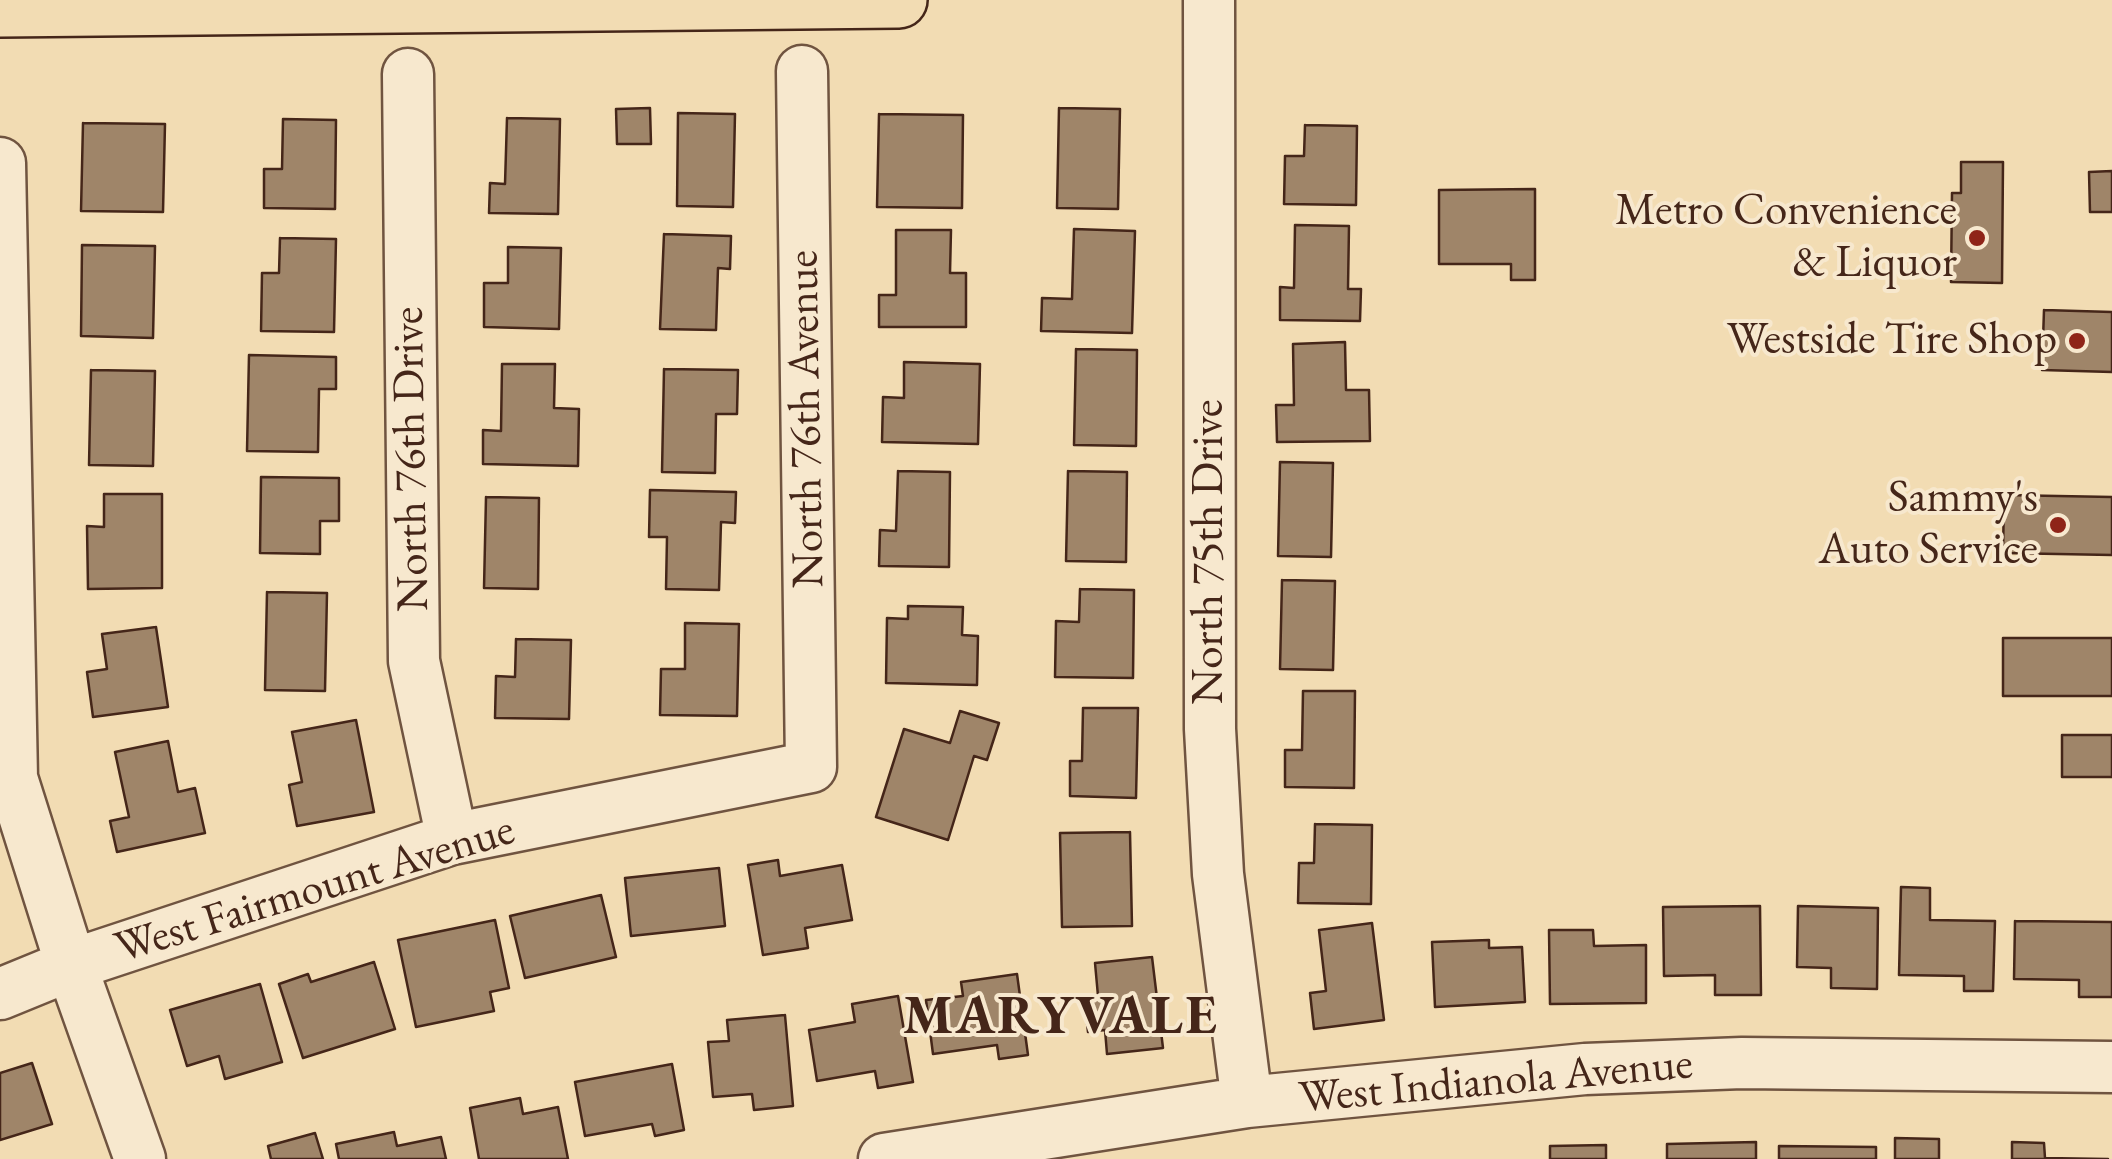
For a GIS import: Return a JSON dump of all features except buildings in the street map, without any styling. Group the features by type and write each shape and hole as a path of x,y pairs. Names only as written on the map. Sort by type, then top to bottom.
{"main road":[{"path":"0,9 899,0"}],"street":[{"path":"0,0 0,24"},
{"name":"North 75th Drive","path":"1209,0 1210,730 1218,874 1247,1102"},
{"name":"North 76th Avenue","path":"802,71 812,767"},
{"name":"North 76th Drive","path":"408,74 414,660 452,840"},
{"path":"0,163 12,778 71,965 140,1159"},
{"name":"West Fairmount Avenue","path":"0,994 71,965 452,840 812,767"},
{"name":"West Indianola Avenue","path":"884,1159 1247,1102 1585,1069 1742,1063 2112,1067"}],"place":[{"name":"Metro Convenience & Liquor","path":"1977,238"},
{"name":"Westside Tire Shop","path":"2077,341"},
{"name":"Sammy's Auto Service","path":"2058,525"}],"district":[{"name":"MARYVALE","path":"1061,1018"}]}
